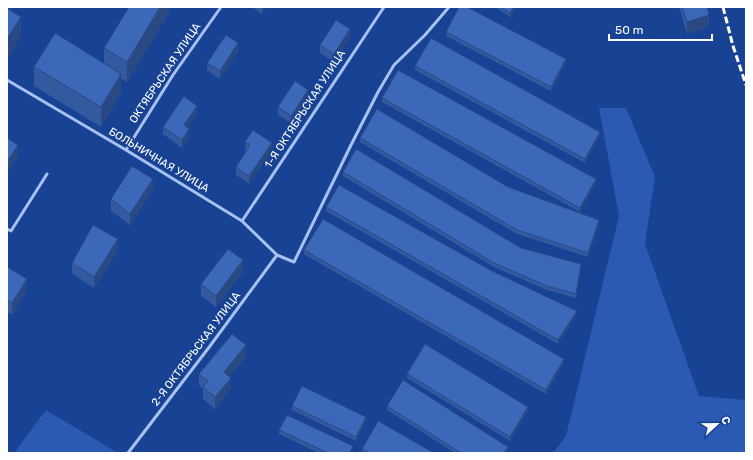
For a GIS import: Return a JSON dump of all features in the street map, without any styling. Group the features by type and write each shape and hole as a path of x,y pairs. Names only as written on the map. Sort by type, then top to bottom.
{"lane":[{"name":"ОКТЯБРЬСКАЯ УЛИЦА","path":"126,150 173,75 221,7"},
{"name":"1-Я ОКТЯБРЬСКАЯ УЛИЦА","path":"242,221 384,7"},
{"name":"БОЛЬНИЧНАЯ УЛИЦА","path":"7,80 126,150 242,221 277,254 294,262 351,145 378,92 394,65 426,35 449,7"},
{"path":"7,229 11,231 47,174"},
{"name":"2-Я ОКТЯБРЬСКАЯ УЛИЦА","path":"128,453 210,346 277,254"}],"shaded area":[{"path":"599,108 626,108 655,177 645,244 699,396 746,400 746,453 553,453 566,436 619,216"},
{"path":"46,410 118,453 14,453"}],"building":[{"path":"129,7 160,7 127,62 104,48"},
{"path":"459,7 467,7 566,59 551,87 446,32"},
{"path":"501,7 514,7 510,13"},
{"path":"682,7 707,7 709,15 687,22"},
{"path":"7,8 21,17 7,39"},
{"path":"336,20 350,29 334,54 320,45"},
{"path":"55,33 121,74 101,107 34,67"},
{"path":"226,35 238,43 220,71 207,63"},
{"path":"431,38 600,132 585,159 415,66"},
{"path":"398,70 596,179 580,208 382,98"},
{"path":"295,81 308,90 291,116 278,107"},
{"path":"184,96 197,106 184,125 189,129 182,140 163,127"},
{"path":"377,109 508,187 599,220 588,253 517,230 360,138"},
{"path":"253,130 272,143 249,176 236,167 250,145 245,142"},
{"path":"7,138 18,145 7,162"},
{"path":"356,149 521,248 581,264 576,294 547,286 494,263 343,172"},
{"path":"132,166 153,179 130,214 111,199"},
{"path":"339,185 492,271 577,311 558,340 326,207"},
{"path":"323,219 564,359 546,390 304,250"},
{"path":"93,225 118,239 94,277 72,263"},
{"path":"228,249 243,260 216,296 201,284"},
{"path":"7,267 27,279 12,303 7,300"},
{"path":"232,334 246,345 224,372 231,378 215,397 203,387 208,381 199,374"},
{"path":"425,344 528,407 510,437 407,374"},
{"path":"403,380 508,447 504,453 461,453 387,406"},
{"path":"302,386 366,417 356,437 292,406"},
{"path":"287,415 353,446 350,453 328,453 279,430"},
{"path":"378,421 434,453 370,453 362,449"}],"railway":[{"path":"723,7 733,46 746,85"}]}
